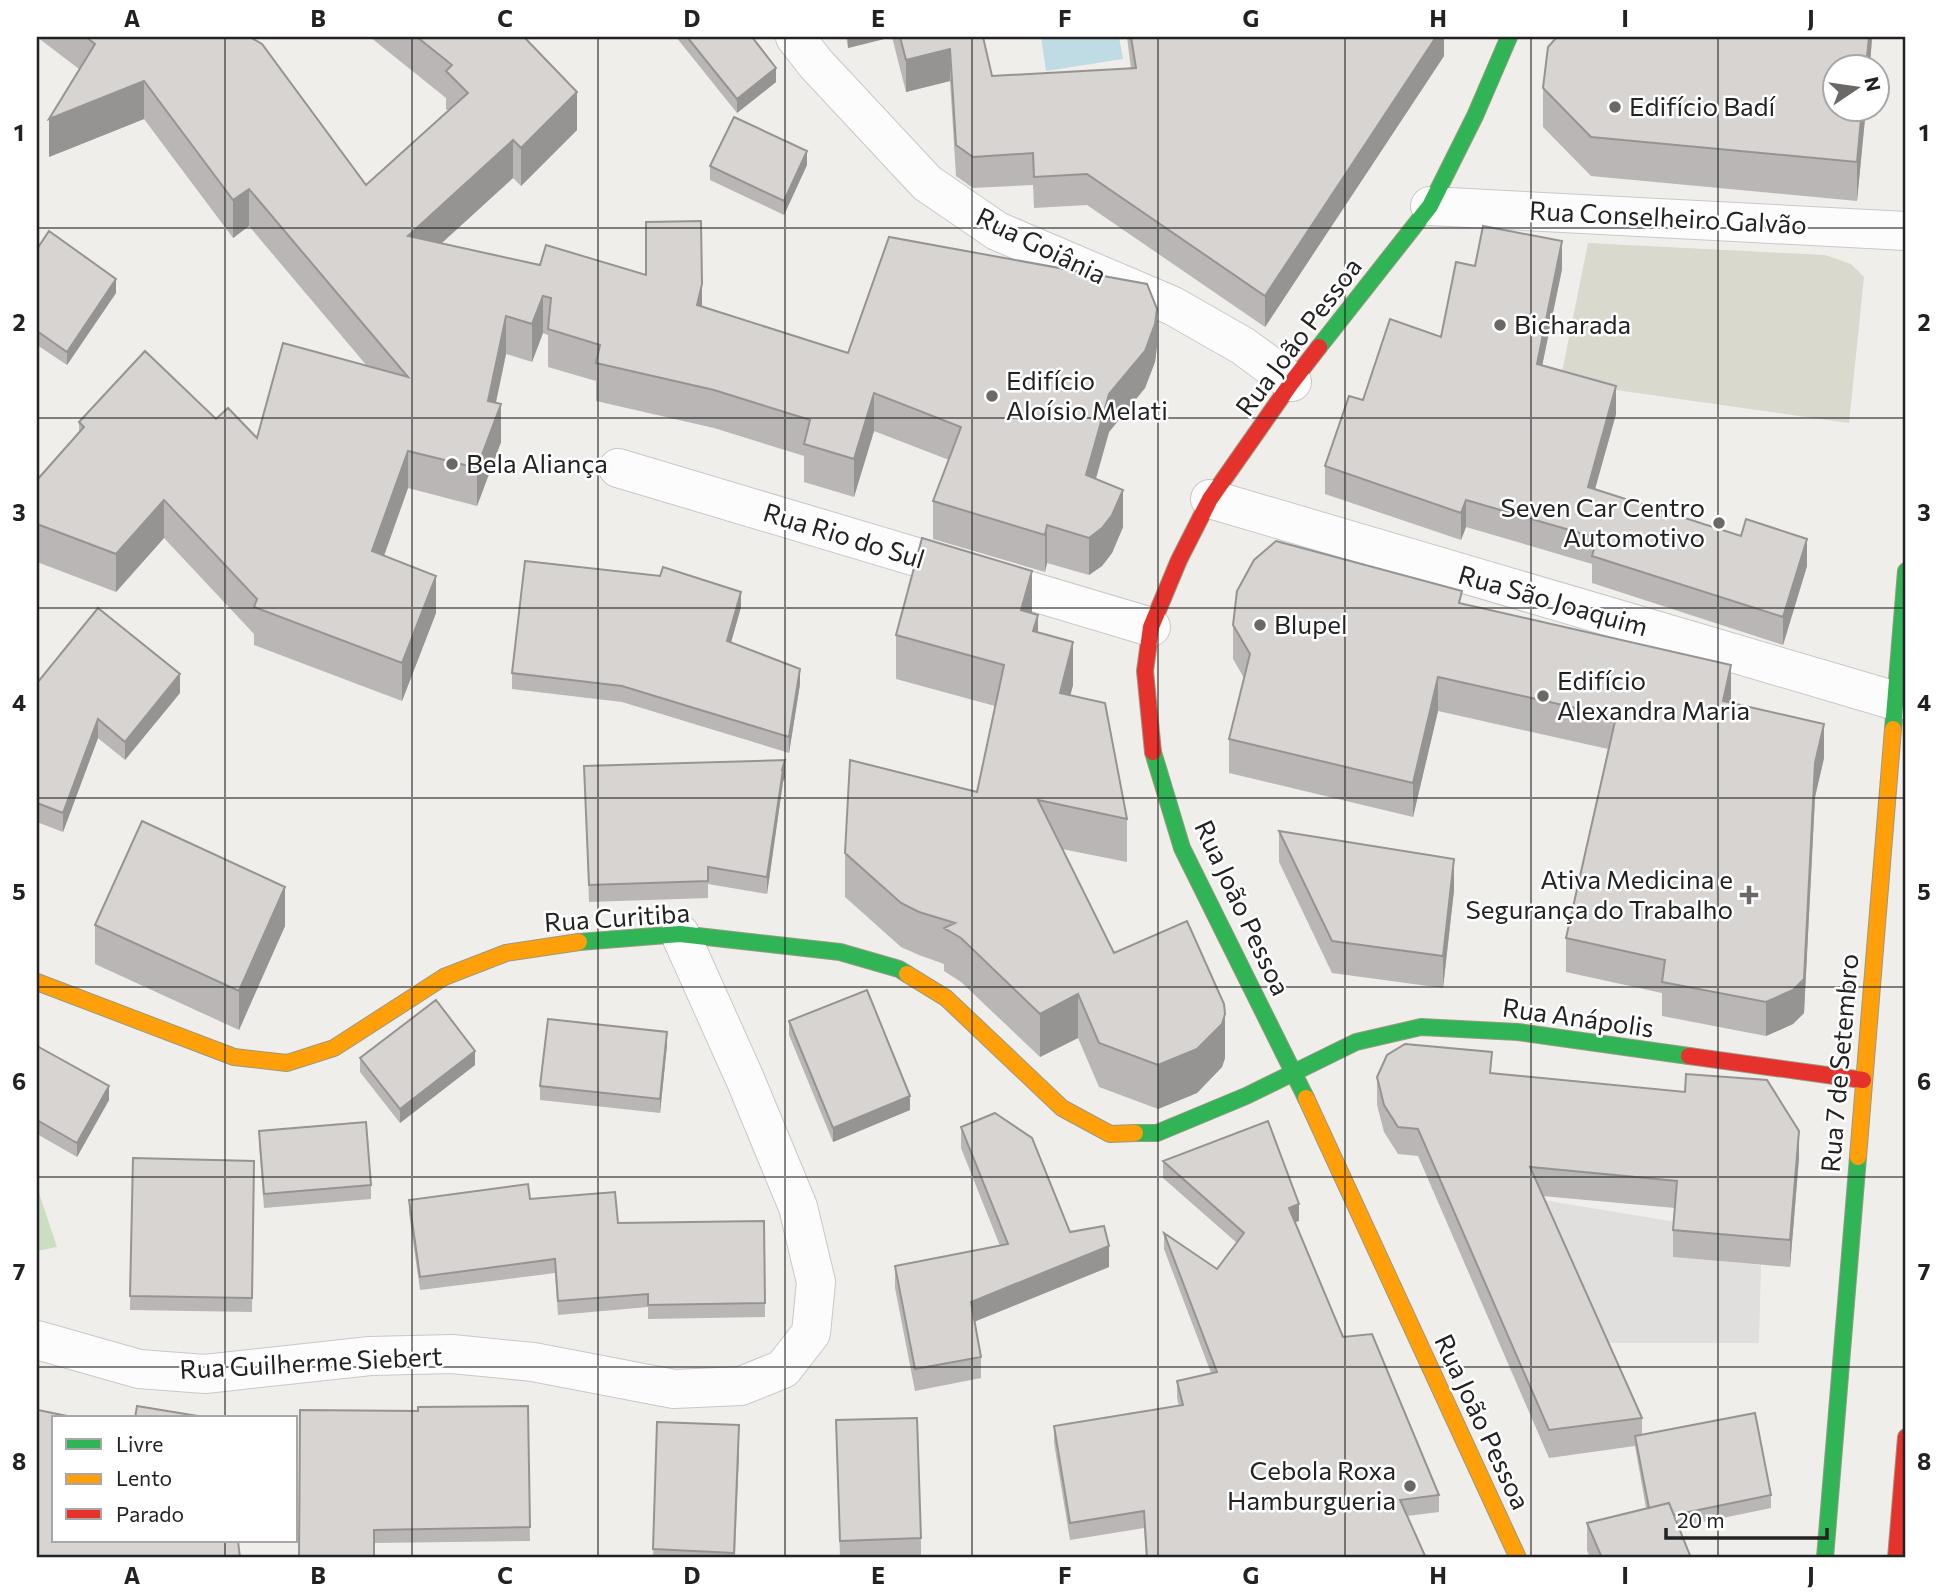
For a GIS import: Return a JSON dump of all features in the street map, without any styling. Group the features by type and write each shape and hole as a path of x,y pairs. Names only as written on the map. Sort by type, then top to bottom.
{"main road":[{"name":"Rua João Pessoa","path":"1508,37 1475,116 1430,206 1292,382 1210,499 1179,560 1151,627 1145,671 1153,754 1179,836 1294,1073 1518,1558"},
{"name":"Rua 7 de Setembro","path":"1825,1558 1906,571"},
{"name":"Rua Curitiba","path":"37,982 234,1057 287,1063 334,1048 444,977 506,953 590,940 680,934 840,952 899,969 946,998 1062,1108 1110,1134 1157,1133 1294,1073"},
{"name":"Rua Anápolis","path":"1294,1073 1356,1042 1420,1027 1518,1032 1863,1080"},
{"path":"1896,1558 1906,1437"}],"street":[{"name":"Rua Goiânia","path":"795,37 816,64 927,183 997,231 1173,306 1243,346 1292,382"},
{"name":"Rua Conselheiro Galvão","path":"1430,206 1906,230"},
{"name":"Rua Rio do Sul","path":"618,468 1151,627"},
{"name":"Rua São Joaquim","path":"1210,499 1896,701"},
{"name":"Rua Guilherme Siebert","path":"37,1340 139,1369 205,1374 370,1356 452,1354 533,1362 674,1389 741,1386 783,1369 811,1333 816,1282 798,1207 745,1079 680,934"}],"shaded area":[{"path":"1588,243 1825,255 1851,264 1864,277 1849,423 1560,382"},
{"path":"1531,1198 1676,1222 1674,1257 1761,1265 1759,1343 1596,1343"}],"green space":[{"path":"37,1187 57,1247 37,1251"}],"water":[{"path":"1041,37 1119,37 1123,59 1046,71"}],"building":[{"path":"86,37 250,37 262,44 366,185 468,93 446,71 452,65 417,37 524,37 577,92 521,148 513,140 408,236 540,265 546,245 646,275 646,222 701,221 702,284 697,305 848,353 889,237 1147,284 1157,309 1155,324 1145,351 1109,394 1086,475 1123,490 1112,515 1102,528 1089,538 1047,525 1045,535 933,501 961,427 874,393 854,459 804,444 810,420 714,390 596,363 600,345 548,329 551,298 543,296 532,324 506,316 488,401 501,404 477,468 408,451 372,551 436,576 402,663 254,607 257,599 164,500 116,554 37,524 37,480 84,427 79,422 145,351 216,419 228,408 257,438 283,343 408,377 249,189 233,200 144,81 49,119 95,44"},
{"path":"687,37 752,37 776,68 737,99"},
{"path":"900,37 983,37 992,76 1136,68 1131,37 1436,37 1265,296 1087,174 1034,177 1033,153 973,157 956,145 950,49 906,60"},
{"path":"1557,37 1869,37 1867,52 1820,52 1820,122 1861,122 1857,162 1591,137 1543,88 1548,47"},
{"path":"734,117 807,151 784,201 710,166"},
{"path":"1483,226 1562,241 1537,364 1616,386 1588,487 1741,536 1746,519 1807,539 1783,617 1592,556 1597,538 1466,500 1461,513 1325,466 1349,396 1363,400 1390,319 1441,337 1456,262 1475,266"},
{"path":"49,231 116,279 67,352 37,331 37,249"},
{"path":"922,538 1032,571 1021,610 1038,615 1033,631 1073,642 1060,693 1105,703 1127,819 1038,800 1114,953 1187,921 1224,1004 1225,1014 1222,1024 1197,1049 1158,1065 1099,1043 1078,994 1040,1014 961,938 944,928 955,923 919,912 901,903 845,853 850,760 977,792 1004,665 896,635"},
{"path":"1276,541 1462,591 1459,603 1731,665 1723,701 1824,724 1815,763 1804,979 1793,990 1766,1002 1662,982 1665,960 1566,938 1616,717 1438,677 1413,783 1229,739 1250,654 1233,625 1237,591 1254,560"},
{"path":"525,561 660,576 663,567 741,592 727,641 800,669 789,737 622,686 512,673"},
{"path":"98,608 180,674 125,742 98,719 63,813 37,803 37,683"},
{"path":"785,760 767,877 708,867 708,881 589,885 584,766"},
{"path":"142,821 285,887 239,991 95,925"},
{"path":"1279,831 1454,859 1443,956 1332,941"},
{"path":"867,990 910,1096 833,1128 789,1021"},
{"path":"436,1000 475,1051 400,1109 360,1058"},
{"path":"548,1019 667,1032 660,1099 540,1086"},
{"path":"1405,1044 1492,1052 1490,1073 1685,1092 1686,1074 1767,1080 1799,1131 1790,1240 1673,1230 1677,1181 1530,1167 1642,1418 1549,1430 1418,1129 1398,1127 1384,1105 1377,1077 1387,1055"},
{"path":"37,1046 109,1086 77,1143 37,1120"},
{"path":"995,1113 1032,1138 1070,1232 1104,1226 1109,1246 971,1302 981,1357 915,1369 895,1266 1008,1244 961,1127"},
{"path":"1268,1121 1299,1204 1289,1208 1343,1337 1372,1334 1439,1495 1400,1500 1426,1558 1147,1558 1144,1511 1070,1523 1054,1426 1183,1405 1177,1381 1217,1372 1164,1233 1217,1269 1244,1233 1163,1161"},
{"path":"366,1122 371,1185 264,1194 259,1131"},
{"path":"133,1158 254,1161 252,1298 130,1296"},
{"path":"528,1184 530,1199 615,1192 618,1223 764,1221 765,1303 648,1305 648,1294 558,1301 555,1259 420,1277 409,1200"},
{"path":"137,1406 198,1416 135,1416"},
{"path":"528,1406 530,1527 374,1530 374,1558 299,1558 300,1410 418,1411 418,1407"},
{"path":"38,1410 67,1416 52,1416 52,1542 238,1542 240,1558 37,1558"},
{"path":"1755,1413 1771,1495 1674,1515 1669,1503 1649,1508 1635,1436"},
{"path":"917,1418 921,1538 840,1541 836,1420"},
{"path":"657,1422 739,1425 734,1553 653,1549"},
{"path":"1669,1503 1691,1558 1602,1558 1587,1523"}],"traffic: fast":[{"path":"1319,347 1430,206 1475,116 1509,37"},
{"path":"1893,729 1906,571"},
{"path":"1153,752 1182,848 1306,1098"},
{"path":"579,942 680,934 840,952 899,969 907,974"},
{"path":"1135,1133 1157,1133 1246,1096 1356,1042 1421,1027 1518,1032 1689,1056"},
{"path":"1825,1558 1858,1157"}],"traffic: slow":[{"path":"1858,1157 1893,729"},
{"path":"37,982 234,1057 287,1063 334,1048 444,977 506,953 579,942"},
{"path":"907,974 946,998 1062,1108 1110,1134 1135,1133"},
{"path":"1306,1098 1518,1558"}],"traffic: jam":[{"path":"1153,752 1145,671 1151,627 1179,560 1210,499 1319,347"},
{"path":"1689,1056 1863,1080"},
{"path":"1896,1558 1906,1437"}],"place":[{"name":"Edifício Badí","path":"1615,107"},
{"name":"Bicharada","path":"1500,325"},
{"name":"Edifício Aloísio Melati","path":"992,396"},
{"name":"Bela Aliança","path":"452,464"},
{"name":"Seven Car Centro Automotivo","path":"1719,523"},
{"name":"Blupel","path":"1260,625"},
{"name":"Edifício Alexandra Maria","path":"1543,696"},
{"name":"Ativa Medicina e Segurança do Trabalho","path":"1749,895"},
{"name":"Cebola Roxa Hamburgueria","path":"1410,1486"}]}
